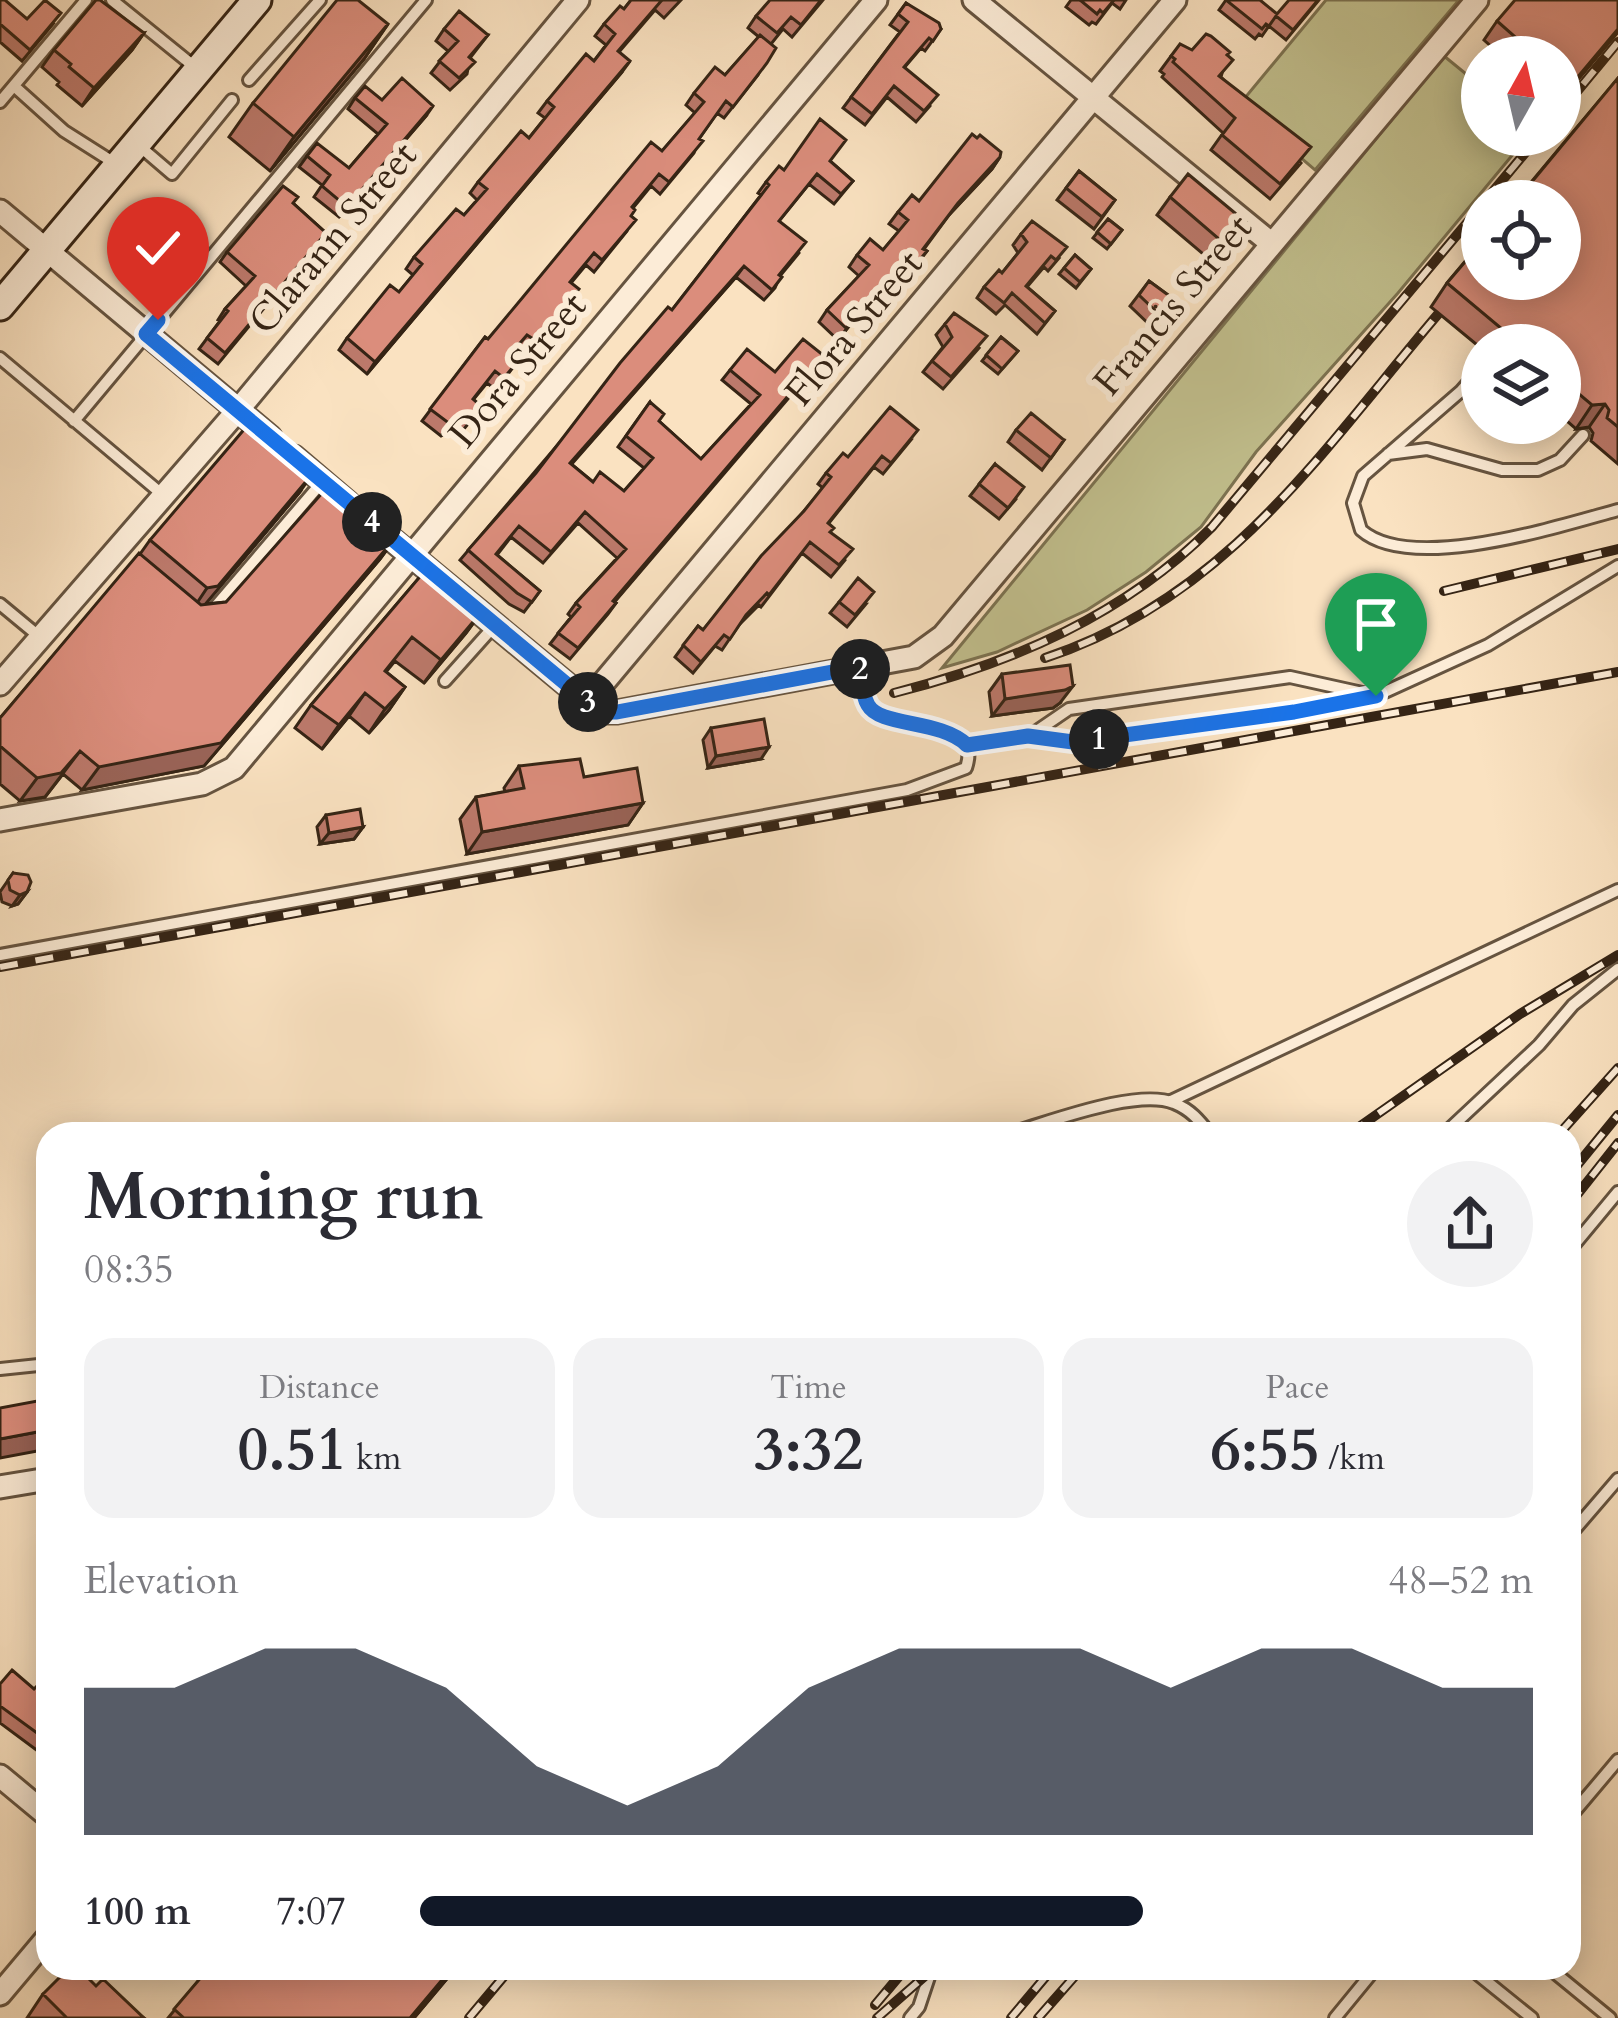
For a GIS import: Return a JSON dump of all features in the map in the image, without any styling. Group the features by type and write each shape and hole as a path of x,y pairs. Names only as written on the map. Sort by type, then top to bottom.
{"main road":[{"path":"0,307 257,0"}],"street":[{"name":"Clarann Street","path":"0,684 118,560 164,496 578,0"},
{"name":"Dora Street","path":"0,820 212,781 234,768 876,0"},
{"path":"974,0 1272,244"},
{"name":"Flora Street","path":"588,701 1175,0"},
{"name":"Francis Street","path":"859,667 922,652 943,636 1477,0"},
{"path":"0,211 600,712 859,667"},
{"path":"0,1487 36,1480"},
{"path":"0,1776 36,1806"},
{"path":"0,1994 36,1956"}],"lane":[{"path":"0,102 86,0"},
{"path":"112,0 199,70"},
{"path":"249,80 320,0"},
{"path":"74,421 426,0"},
{"path":"14,86 64,131 119,166"},
{"path":"137,144 172,174 232,100"},
{"path":"0,358 164,496"},
{"path":"1461,391 1363,476 1353,503 1361,530 1386,544 1452,546 1618,510"},
{"path":"1386,454 1427,448 1502,470 1538,470 1561,460 1583,435"},
{"path":"199,620 208,616 322,482"},
{"path":"967,745 1028,736 1073,742 1376,696 1488,645 1618,566"},
{"path":"0,604 41,638"},
{"path":"445,681 496,624"},
{"path":"0,956 907,790 966,768 967,745 948,730 875,714 866,703 859,667"},
{"path":"1028,736 1069,709 1290,677 1376,696"},
{"path":"1171,1101 1618,890"},
{"path":"1457,1122 1539,1045 1573,1005 1618,969"},
{"path":"1052,1122 1143,1098 1171,1101 1201,1122"},
{"path":"1581,1237 1618,1192"},
{"path":"0,1369 36,1365"},
{"path":"1581,1522 1618,1479"},
{"path":"1581,1804 1618,1760"},
{"path":"910,2018 928,1980"},
{"path":"1335,2018 1366,1980"},
{"path":"1485,1980 1532,2018"},
{"path":"1564,1980 1610,2018"}],"shaded area":[{"path":"1326,0 1459,0 1315,170 1239,105"},
{"path":"1444,56 1461,70 1461,156 1512,156 1492,180 1461,180 1461,217 1256,452 1201,527 1146,572 1087,610 997,652 942,668"}],"building":[{"path":"0,0 27,19 45,0 61,13 30,50 0,24"},
{"path":"96,0 144,33 94,88 54,50"},
{"path":"337,0 358,0 388,24 294,137 253,103"},
{"path":"631,0 662,0 618,51 630,61 375,362 347,338 390,285 399,292 422,264 414,257 456,209 464,215 487,189 478,182 521,131 529,138 554,107 547,101 586,54 594,61 615,34 604,24"},
{"path":"770,0 821,0 801,25 791,17 777,33 756,16"},
{"path":"1080,0 1114,0 1097,14"},
{"path":"1226,0 1260,0 1277,14 1289,0 1318,0 1293,30 1276,16 1262,29"},
{"path":"1515,0 1618,0 1618,29 1581,73 1581,36 1514,36 1497,21"},
{"path":"906,3 939,23 941,29 933,41 929,38 904,67 938,95 924,111 894,86 872,114 851,97 908,22 898,14"},
{"path":"459,11 488,35 469,57 475,62 459,78 439,61 458,41 444,29"},
{"path":"1206,34 1230,52 1227,55 1233,60 1219,76 1311,147 1280,184 1222,135 1235,118 1173,62 1171,56 1180,44 1192,50"},
{"path":"760,35 776,48 767,63 733,107 726,101 699,139 703,141 669,182 659,174 632,207 631,216 636,220 602,260 594,253 570,282 579,289 566,305 535,340 527,335 509,356 517,362 504,378 495,371 473,399 481,406 467,423 461,418 450,424 430,409 651,142 662,151 704,102 694,93 715,67 725,75"},
{"path":"402,78 433,106 347,207 322,186 330,175 307,156 317,143 349,168 387,124 355,98 365,86 382,100"},
{"path":"1618,78 1618,427 1607,418 1605,404 1592,405 1581,396 1581,324 1496,324 1467,300 1581,300 1581,180 1533,180 1553,156 1581,156 1581,123"},
{"path":"820,119 846,140 830,161 853,181 841,194 817,174 779,221 806,242 772,290 744,266 570,463 593,482 600,472 624,491 653,458 626,436 650,402 664,414 659,421 701,459 760,395 730,370 747,349 775,372 803,339 823,355 578,648 558,633 580,607 576,603 626,549 585,512 551,552 519,526 496,554 540,591 532,602 468,550 536,473 620,363 668,307 672,310 769,185 766,182 779,166 784,170"},
{"path":"972,134 1001,152 1000,157 958,203 917,263 913,260 894,282 886,279 846,328 827,310 869,265 857,255 870,239 883,250 908,220 898,212 912,195 919,201"},
{"path":"1079,171 1115,200 1102,217 1066,188"},
{"path":"1188,174 1247,223 1227,246 1170,197"},
{"path":"283,186 298,197 293,203 326,233 225,353 207,338 255,276 227,252"},
{"path":"1108,219 1122,230 1111,244 1097,232"},
{"path":"1032,221 1067,247 1056,260 1051,256 1026,286 1055,311 1045,323 1012,293 1004,303 984,287 1027,242 1021,234"},
{"path":"1075,255 1091,269 1080,282 1064,268"},
{"path":"1461,267 1461,295 1447,283"},
{"path":"1149,281 1175,300 1162,317 1139,295"},
{"path":"954,313 987,336 951,377 932,361 952,337 945,324"},
{"path":"1001,337 1018,351 1002,369 986,355"},
{"path":"890,407 918,430 891,463 882,456 828,523 834,528 830,532 853,549 839,565 810,542 730,639 724,635 701,662 683,645 698,626 703,630 761,556 804,511 843,453 848,457"},
{"path":"1031,413 1064,440 1051,458 1016,430"},
{"path":"253,419 314,472 218,586 207,588 150,540"},
{"path":"995,464 1024,487 1008,508 979,484"},
{"path":"331,483 397,536 221,743 99,767 80,751 61,773 37,778 0,746 0,718 139,553 201,605 226,602"},
{"path":"429,566 483,610 441,660 412,637 385,671 405,687 385,709 365,693 339,725 311,705"},
{"path":"858,578 874,592 855,615 839,602"},
{"path":"1070,665 1073,686 1005,699 1002,674"},
{"path":"764,719 769,747 716,756 711,728"},
{"path":"580,759 584,777 637,768 643,803 482,832 476,797 524,788 519,766"},
{"path":"360,809 363,827 329,833 326,815"},
{"path":"13,873 28,875 27,892 20,895 10,890 8,880"},
{"path":"36,1401 36,1432 0,1439 0,1408"},
{"path":"12,1670 36,1687 36,1732 0,1706 0,1684"},
{"path":"57,1980 90,1980 96,1986 104,1980 144,2018 67,2018 43,1994"},
{"path":"199,1980 442,1980 410,2018 184,2018 174,2009"}],"railway":[{"path":"1581,87 1618,42"},
{"path":"1502,180 1522,156"},
{"path":"894,693 981,667 1065,632 1142,586 1178,558 1212,527 1461,230"},
{"path":"1045,658 1109,632 1167,598 1218,559 1310,468 1439,313"},
{"path":"1444,591 1618,549"},
{"path":"0,967 1618,672"},
{"path":"1366,1122 1520,1014 1618,955"},
{"path":"1570,1122 1618,1068"},
{"path":"1581,1160 1618,1115"},
{"path":"1581,1190 1618,1143"},
{"path":"469,2018 501,1980"},
{"path":"875,2005 896,1980"},
{"path":"877,2018 920,1980"},
{"path":"1011,2018 1043,1980"},
{"path":"1038,2018 1071,1980"}],"route":[{"path":"158,320 146,334 600,712 859,667 866,703 875,714 948,730 967,745 1028,736 1073,742 1376,696"}]}
